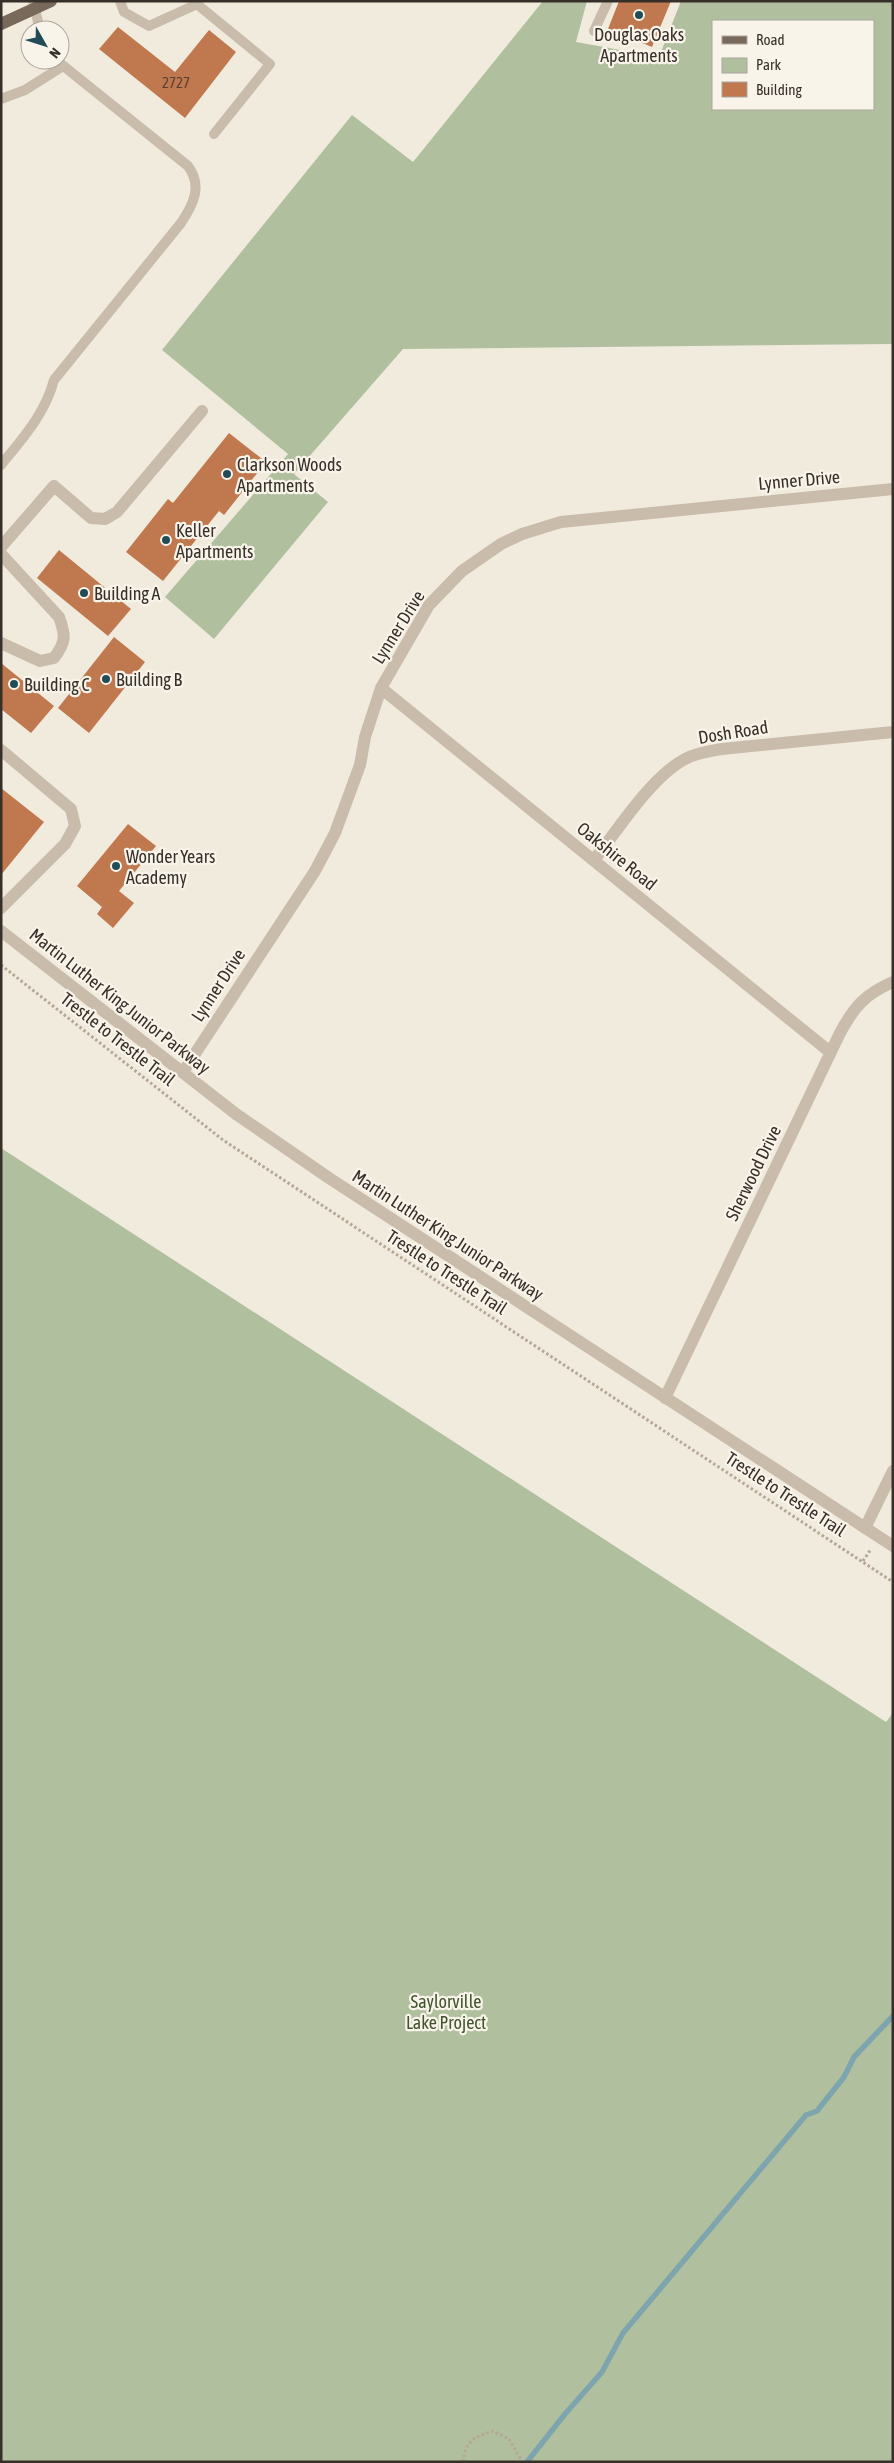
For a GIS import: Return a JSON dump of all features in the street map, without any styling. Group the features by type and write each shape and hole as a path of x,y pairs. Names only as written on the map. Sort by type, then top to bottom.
{"main road":[{"path":"1,24 34,4 51,1"}],"street":[{"path":"1,548 54,486 92,518 105,519 117,512 202,411"},
{"name":"Lynner Drive","path":"183,1072 314,871 335,833 360,765 365,737 381,688 429,605 462,571 501,544 522,534 561,522 893,489"},
{"path":"1,554 59,617 64,630 64,646 54,658 40,661 1,643"},
{"name":"Oakshire Road","path":"381,688 830,1052"},
{"name":"Dosh Road","path":"594,860 660,777 685,759 703,752 722,749 893,732"},
{"path":"1,750 71,809 74,826 66,844 1,908"},
{"name":"Martin Luther King Junior Parkway","path":"1,931 236,1114 329,1178 893,1546"},
{"name":"Sherwood Drive","path":"665,1398 830,1052 853,1009 874,990 893,982"},
{"path":"865,1528 893,1471"}],"lane":[{"path":"120,1 124,12 149,26 194,3 270,64 214,134"},
{"path":"594,31 608,1"},
{"path":"34,4 38,20"},
{"path":"1,99 25,90 51,70"},
{"path":"1,465 35,422 51,392 54,380 181,223 195,196 194,174 188,166 69,70"}],"path":[{"name":"Trestle to Trestle Trail","path":"1,965 224,1140 893,1582"},
{"path":"863,1561 873,1546"},
{"path":"463,2462 465,2447 475,2437 493,2431 509,2439 522,2462"}],"green space":[{"path":"543,1 587,1 576,42 659,57 681,1 893,1 893,344 403,349 294,474 328,502 214,639 165,597 288,454 162,350 352,115 413,162"},
{"name":"Saylorville Lake Project","path":"1,1148 886,1722 893,1713 893,2462 1,2462"}],"building":[{"name":"Douglas Oaks Apartments","path":"619,1 671,1 652,47 608,29"},
{"path":"118,27 175,72 209,30 236,52 185,118 99,49"},
{"path":"229,433 266,462 224,515 219,511 163,581 126,552 168,499 173,503"},
{"name":"Building A","path":"59,550 131,609 108,636 37,578"},
{"name":"Building B","path":"114,637 145,662 89,733 58,708"},
{"name":"Building C","path":"1,663 54,706 31,733 1,709"},
{"path":"1,788 44,822 1,875"},
{"name":"Wonder Years Academy","path":"128,824 156,846 119,891 134,903 113,928 97,914 102,907 77,886"}],"waterway":[{"path":"527,2462 565,2414 602,2372 623,2333 806,2115 817,2111 844,2077 854,2057 893,2016"}],"place":[{"name":"Douglas Oaks Apartments","path":"639,15"},
{"name":"Clarkson Woods Apartments","path":"227,474"},
{"name":"Keller Apartments","path":"166,540"},
{"name":"Building A","path":"84,593"},
{"name":"Building B","path":"106,679"},
{"name":"Building C","path":"14,684"},
{"name":"Wonder Years Academy","path":"116,866"}]}
